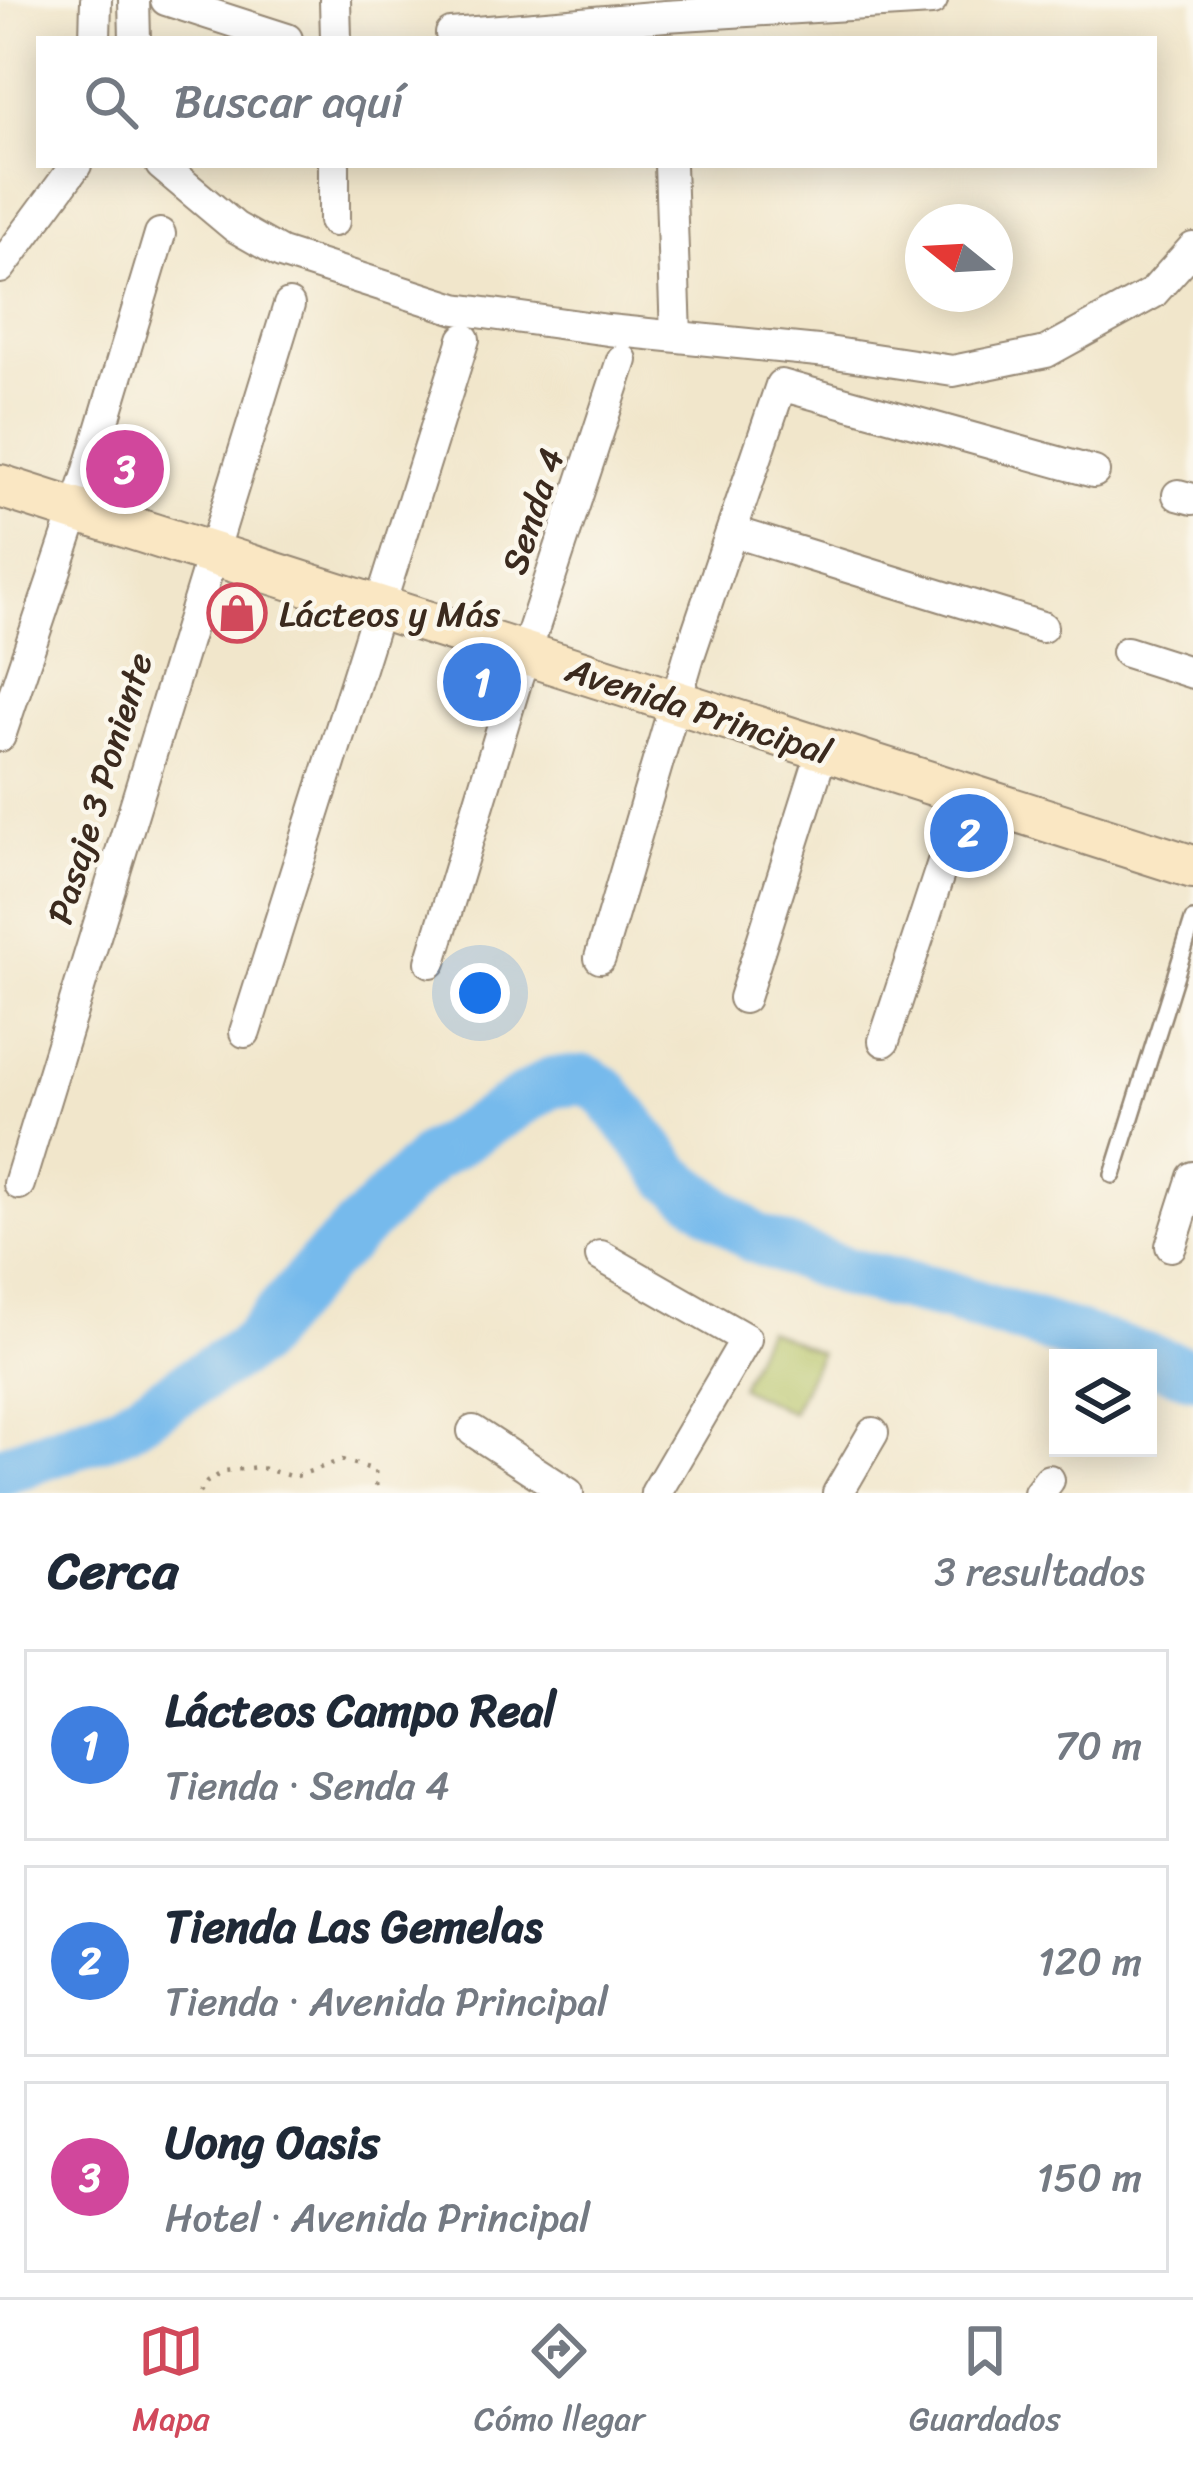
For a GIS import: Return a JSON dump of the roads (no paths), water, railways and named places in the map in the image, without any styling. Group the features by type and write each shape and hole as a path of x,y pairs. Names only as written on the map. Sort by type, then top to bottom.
{"street":[{"path":"94,36 96,0"},
{"path":"134,0 135,36"},
{"path":"166,0 278,36"},
{"path":"335,0 336,36"},
{"path":"451,34 932,0"},
{"path":"0,268 74,168"},
{"path":"165,168 235,227 280,254 456,310 829,352 952,371 1046,352 1153,293 1193,248"},
{"path":"334,168 334,221"},
{"path":"670,168 676,336"},
{"path":"0,736 76,510 160,234"},
{"name":"Pasaje 3 Poniente","path":"19,1184 289,305"},
{"path":"245,1032 464,339"},
{"name":"Senda 4","path":"431,962 622,360"},
{"path":"600,958 676,702 781,385 1094,472"},
{"name":"Avenida Principal","path":"0,486 1193,868"},
{"path":"734,532 1042,627"},
{"path":"1127,652 1193,674"},
{"path":"744,998 823,749"},
{"path":"884,1041 965,795"},
{"path":"1171,1246 1193,1177"},
{"path":"602,1256 746,1339 656,1493"},
{"path":"473,1431 568,1493"},
{"path":"838,1493 873,1433"}],"lane":[{"path":"1113,1175 1193,920"}],"waterway":[{"path":"0,1471 122,1427 252,1345 321,1265 431,1157 552,1082 586,1080 605,1091 673,1178 754,1238 847,1273 945,1295 1116,1349"},
{"path":"1157,1362 1193,1373"}],"place":[{"name":"Uong Oasis","path":"125,469"},
{"name":"Lácteos y Más","path":"237,613"},
{"name":"Lácteos Campo Real","path":"482,682"},
{"name":"Tienda Las Gemelas","path":"969,833"}]}
